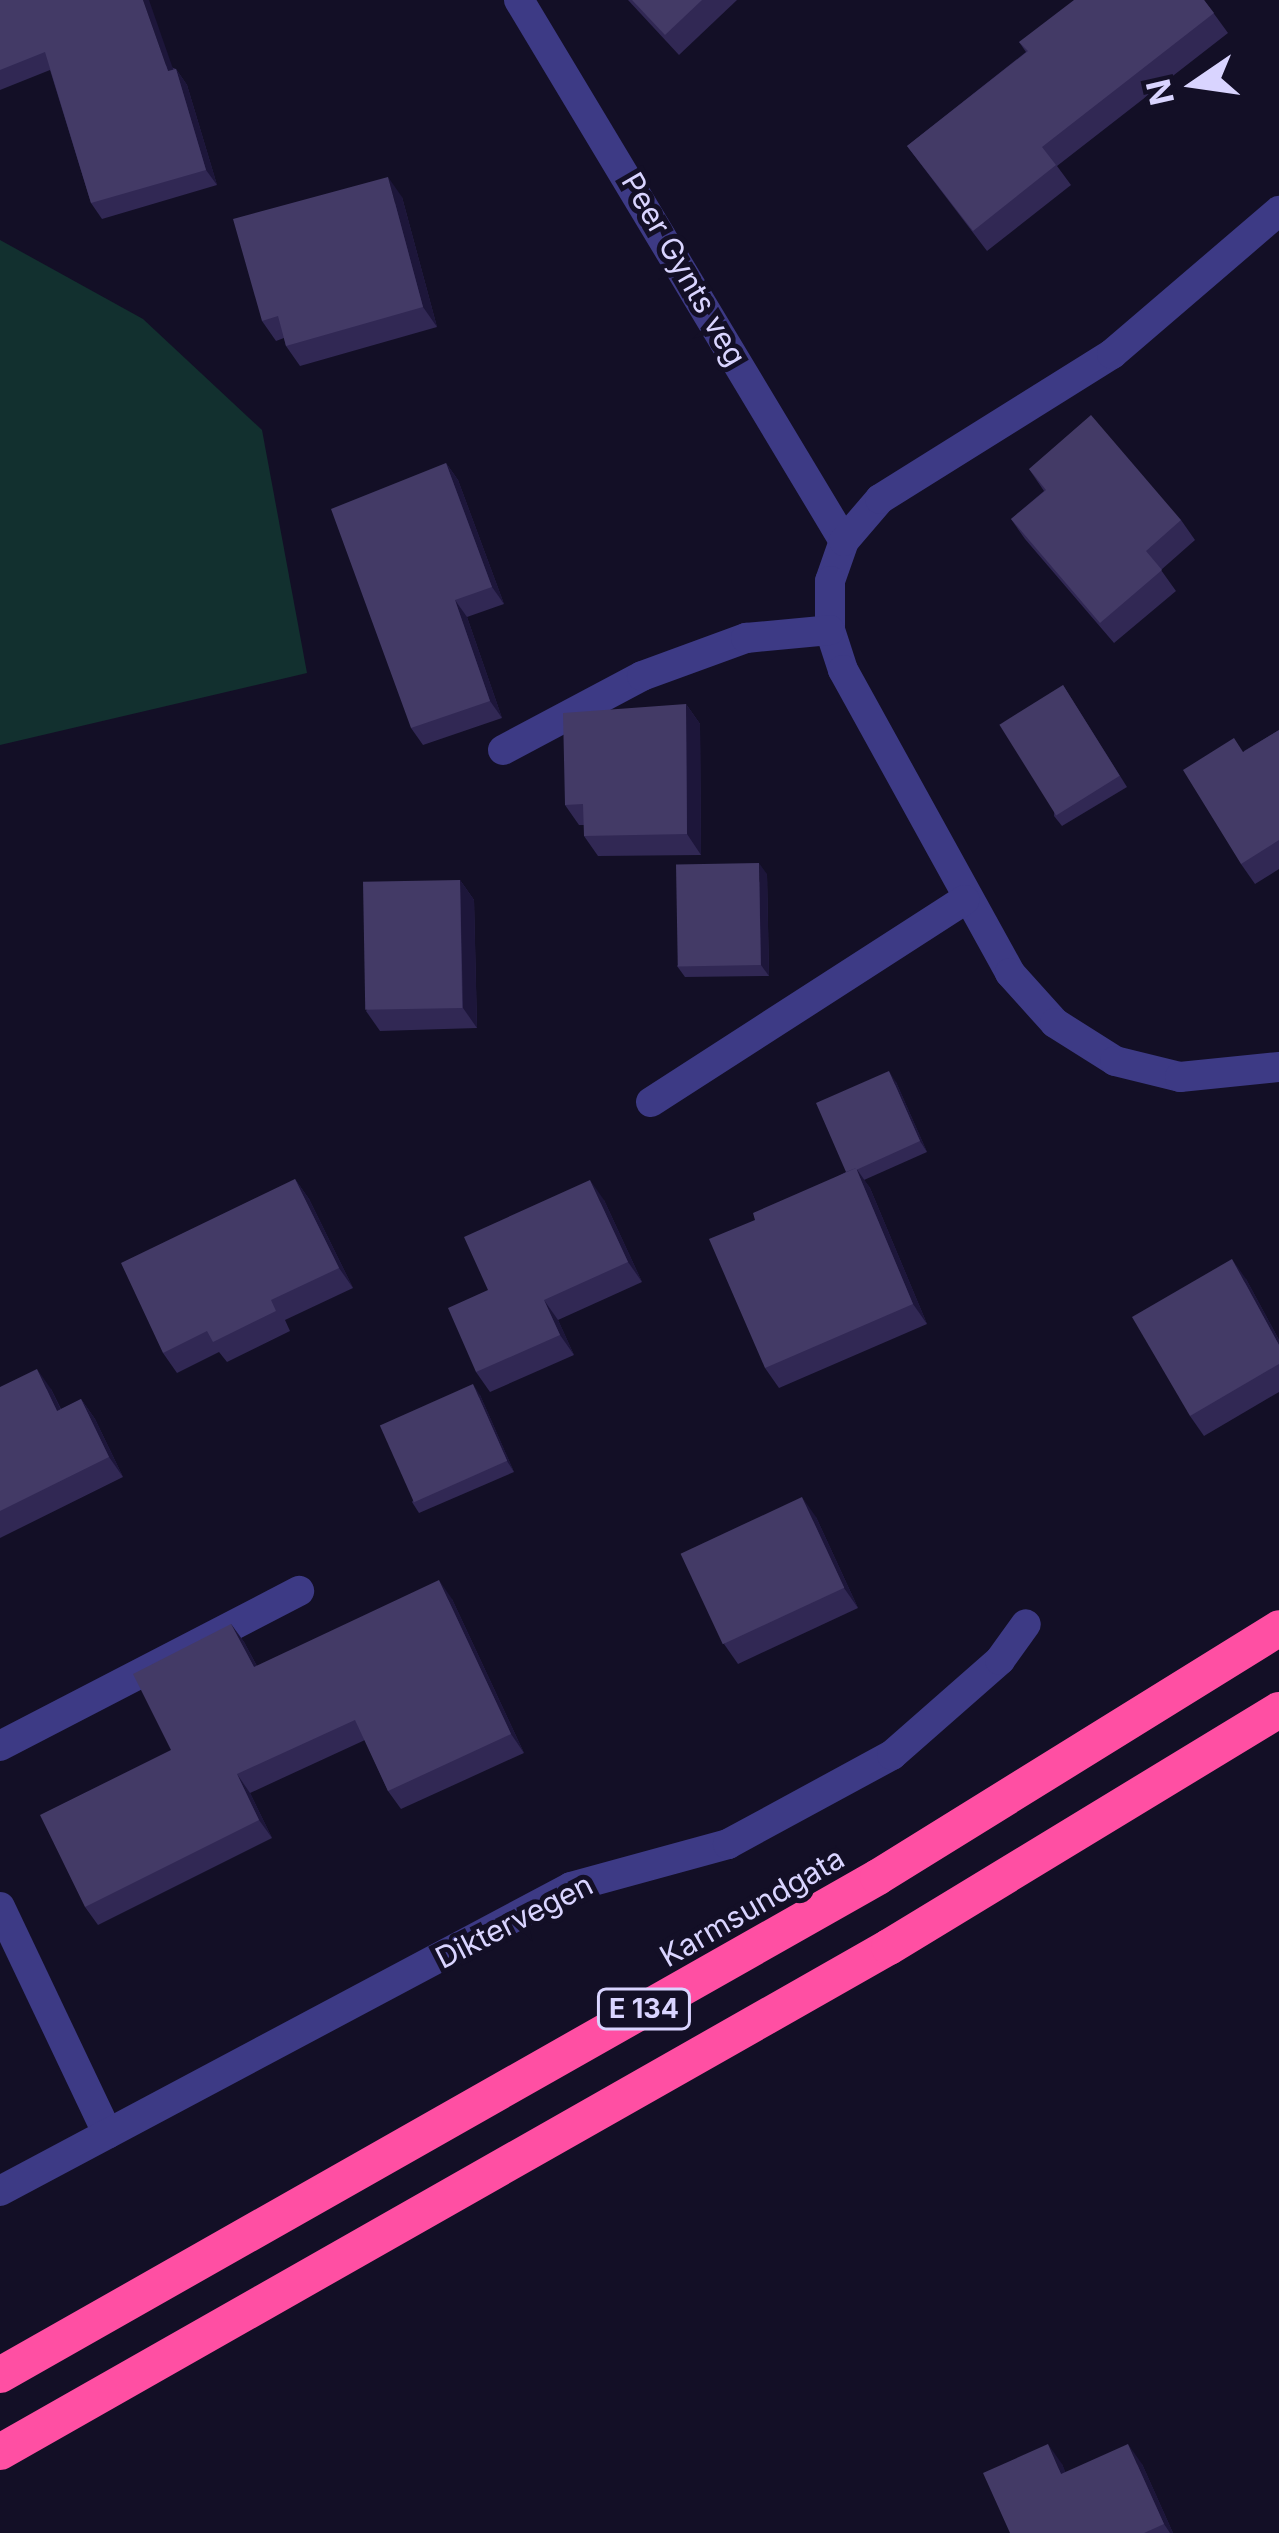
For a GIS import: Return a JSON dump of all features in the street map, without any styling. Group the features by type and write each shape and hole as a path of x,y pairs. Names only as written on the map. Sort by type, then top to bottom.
{"highway":[{"name":"Karmsundgata","path":"0,2375 878,1877 1279,1628"},
{"name":"E 134","path":"0,2452 889,1947 1279,1710"}],"street":[{"name":"Peer Gynts veg","path":"519,0 844,541"},
{"path":"1279,211 1112,353 880,500 844,541 830,581 830,630 965,900 1010,973 1055,1023 1115,1060 1180,1077 1279,1066"},
{"path":"502,750 642,676 787,630 830,630"},
{"path":"651,1102 965,900"},
{"path":"0,1746 299,1591"},
{"name":"Diktervegen","path":"0,2191 571,1888 728,1844 892,1755 1000,1660 1025,1624"},
{"path":"0,1907 108,2134"}],"green space":[{"path":"0,240 143,319 262,430 307,673 0,745"}],"building":[{"path":"0,0 143,0 168,71 176,69 206,170 91,203 45,52 0,70"},
{"path":"632,0 702,0 665,35"},
{"path":"1074,0 1204,0 1214,13 1042,147 1056,165 973,231 907,146 1028,51 1019,42"},
{"path":"388,177 423,307 286,346 278,316 262,321 233,219"},
{"path":"1091,415 1181,520 1146,551 1162,570 1100,623 1011,519 1046,490 1029,469"},
{"path":"446,463 492,587 455,600 490,701 411,728 331,509"},
{"path":"1063,685 1120,776 1056,815 999,725"},
{"path":"686,704 687,834 584,836 583,804 565,805 563,713"},
{"path":"1279,730 1279,840 1241,864 1183,770 1234,738 1243,752"},
{"path":"759,863 761,965 678,966 676,864"},
{"path":"460,880 462,1008 365,1010 363,882"},
{"path":"889,1071 920,1141 846,1172 816,1103"},
{"path":"856,1168 913,1304 765,1368 709,1239 755,1220 753,1213"},
{"path":"295,1179 339,1268 271,1300 276,1311 213,1342 207,1331 163,1353 121,1263"},
{"path":"590,1180 628,1262 544,1300 560,1335 476,1372 448,1308 488,1290 464,1237"},
{"path":"1232,1259 1279,1345 1279,1364 1190,1416 1132,1317"},
{"path":"37,1369 57,1411 81,1399 109,1457 0,1511 0,1387"},
{"path":"473,1384 507,1461 414,1502 380,1425"},
{"path":"802,1497 844,1588 723,1644 681,1554"},
{"path":"439,1580 511,1734 388,1791 355,1720 237,1774 259,1820 85,1907 40,1815 171,1750 133,1674 231,1624 254,1667"},
{"path":"1048,2444 1061,2474 1128,2444 1164,2524 1144,2533 1010,2533 983,2473"}]}
